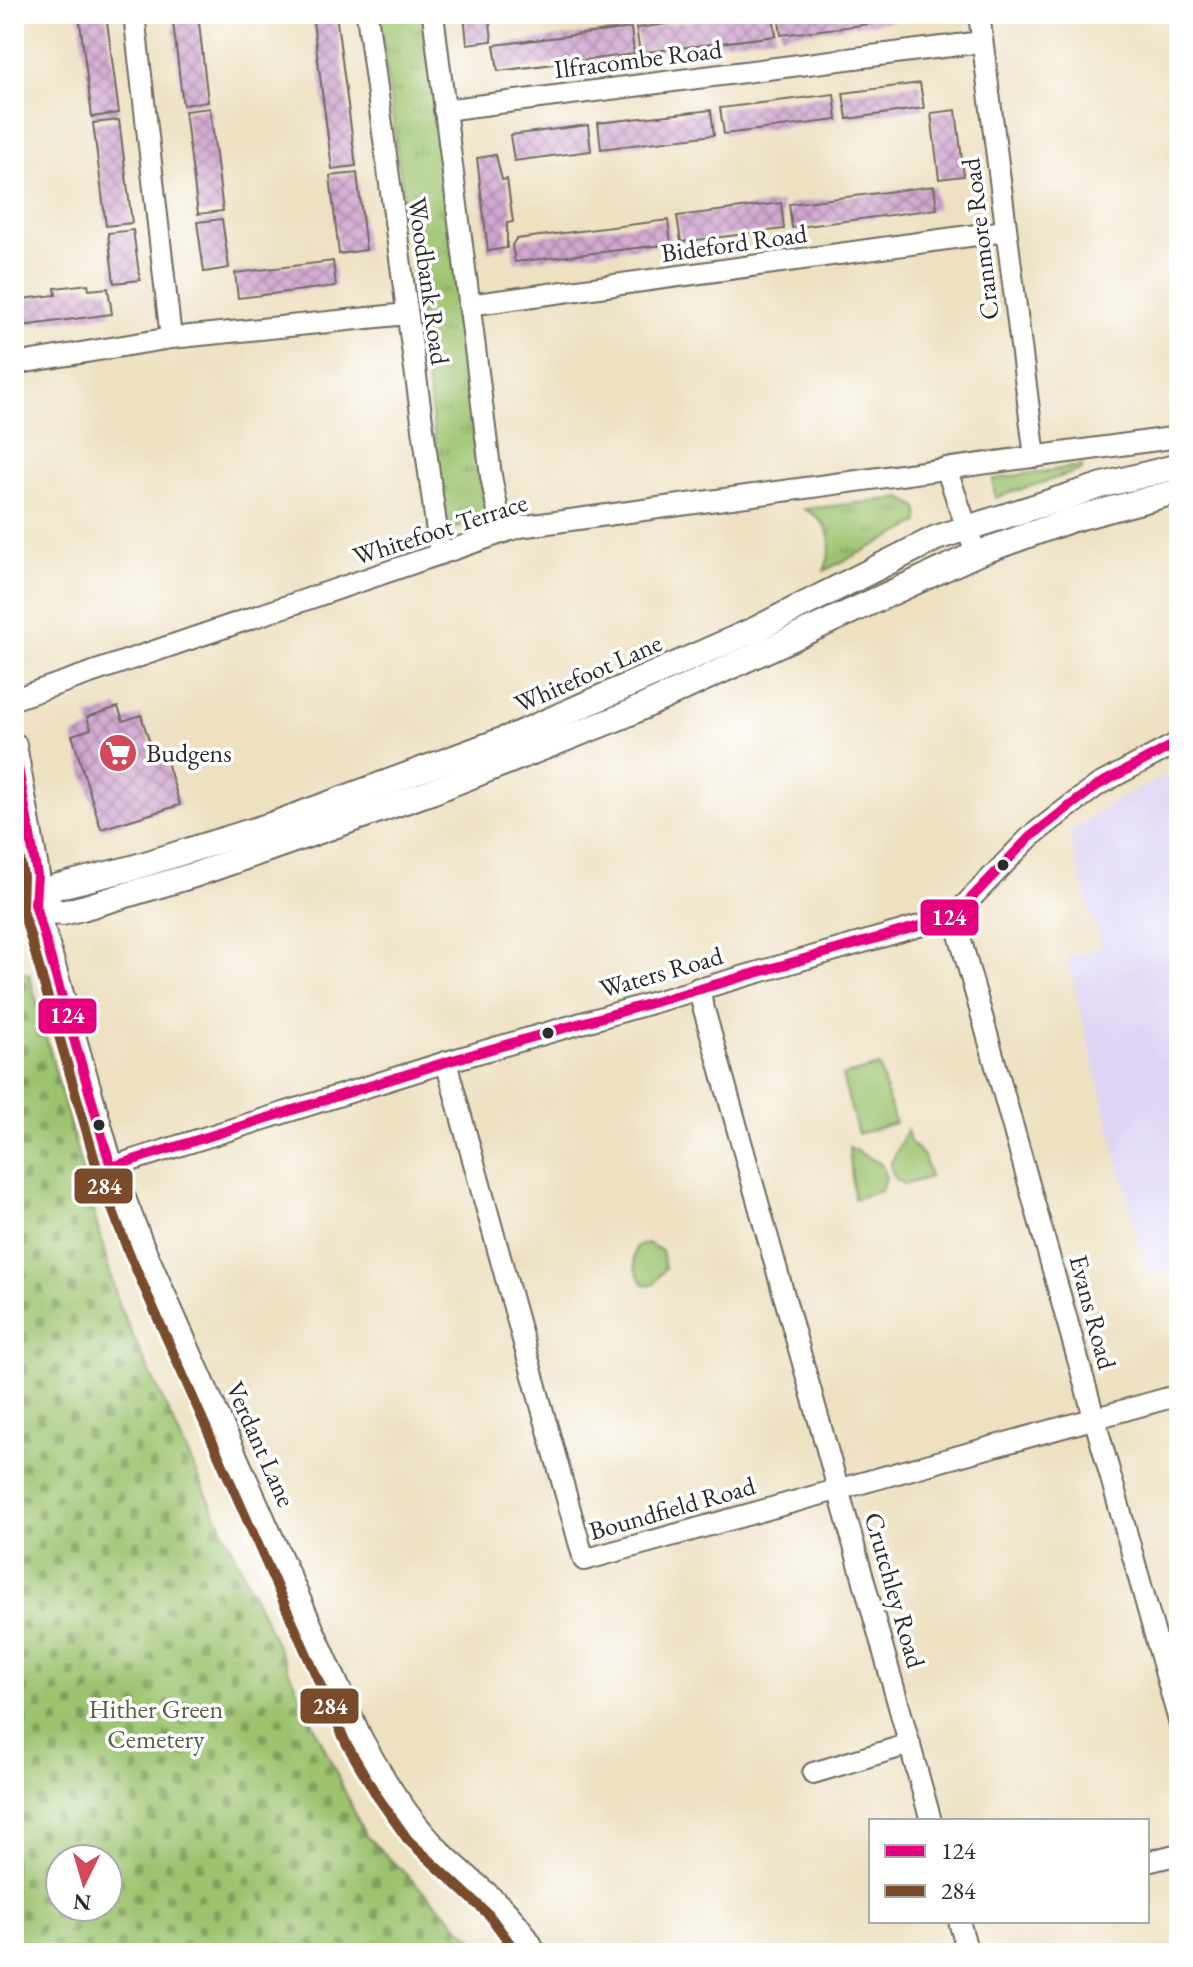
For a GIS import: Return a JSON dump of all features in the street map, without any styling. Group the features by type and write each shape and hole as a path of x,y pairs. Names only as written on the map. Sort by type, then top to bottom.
{"street":[{"path":"134,14 171,338"},
{"name":"Woodbank Road","path":"367,14 440,554"},
{"name":"Woodbank Road","path":"433,14 497,518 502,532"},
{"name":"Cranmore Road","path":"979,14 1035,457"},
{"name":"Ilfracombe Road","path":"444,110 982,42"},
{"name":"Bideford Road","path":"469,305 1005,231"},
{"path":"14,364 171,338 407,314"},
{"name":"Whitefoot Terrace","path":"14,699 502,532 594,515 1179,437"},
{"name":"Whitefoot Lane","path":"35,904 55,887 132,868 274,824 516,735 756,629 936,538 1103,485 1179,466"},
{"path":"946,468 976,554"},
{"name":"Whitefoot Lane","path":"35,904 62,913 82,908 209,870 431,792 623,716 976,554 1070,520 1179,491"},
{"path":"954,916 1030,837 1054,818 1098,785 1179,742"},
{"path":"14,745 37,875 35,904"},
{"path":"14,848 20,877 35,904"},
{"name":"Verdant Lane","path":"35,904 111,1167 141,1245 246,1476 307,1623 374,1766 419,1831 500,1906 534,1953"},
{"name":"Waters Road","path":"111,1167 446,1062 954,916"},
{"name":"Evans Road","path":"954,916 1179,1721"},
{"name":"Crutchley Road","path":"698,988 930,1819"},
{"name":"Boundfield Road","path":"446,1062 584,1560 1179,1395"},
{"path":"813,1773 910,1744"},
{"path":"1149,1862 1179,1854"},
{"path":"960,1923 968,1953"}],"shaded area":[{"path":"1179,769 1179,1268 1148,1277 1067,958 1101,947 1068,833 1115,801"}],"green space":[{"path":"379,14 422,14 486,520 447,530"},
{"path":"1082,466 1082,470 995,498 993,479"},
{"path":"901,498 918,507 919,523 824,571 829,535 820,520 804,509"},
{"name":"Hither Green Cemetery","path":"14,971 29,974 119,1306 365,1835 488,1953 14,1953"},
{"path":"879,1066 895,1123 858,1134 842,1076"},
{"path":"907,1130 910,1142 924,1156 930,1177 904,1185 894,1178 890,1165"},
{"path":"849,1147 881,1164 886,1178 881,1191 854,1199"},
{"path":"647,1243 662,1251 665,1268 653,1285 644,1284 634,1265 637,1246"}],"building":[{"path":"79,14 106,14 119,113 92,117"},
{"path":"172,14 198,14 208,102 183,105"},
{"path":"312,14 336,14 356,166 332,169"},
{"path":"464,14 489,14 492,41 467,44"},
{"path":"742,14 773,14 776,36 640,53 636,28"},
{"path":"778,14 917,14 918,18 781,35"},
{"path":"631,28 634,54 498,71 494,45"},
{"path":"920,83 924,108 847,119 843,93"},
{"path":"834,94 837,120 724,134 720,108"},
{"path":"210,108 223,211 198,214 185,111"},
{"path":"711,110 714,135 601,149 598,123"},
{"path":"956,110 964,176 939,179 931,113"},
{"path":"119,120 132,223 106,226 93,123"},
{"path":"588,125 591,151 514,161 510,135"},
{"path":"496,155 502,180 507,179 513,222 507,223 507,248 488,251 477,158"},
{"path":"357,173 366,250 339,254 330,176"},
{"path":"934,186 937,209 792,228 789,204"},
{"path":"781,203 784,229 681,242 677,216"},
{"path":"222,219 229,268 204,272 197,222"},
{"path":"668,220 671,244 515,262 512,245 516,239"},
{"path":"133,230 140,280 114,283 108,233"},
{"path":"333,261 336,286 238,298 235,273"},
{"path":"88,284 89,290 108,288 112,314 14,327 14,300 56,295 55,288"},
{"path":"118,707 123,721 141,715 155,759 165,755 180,805 101,829 72,735 91,729 87,717"}],"transit line":[{"name":"124","path":"111,1167 446,1062 954,916 1030,837 1066,809 1098,785 1179,742"},
{"name":"124","path":"14,745 37,875 35,904 111,1167"},
{"name":"284","path":"14,825 23,876 22,908 98,1171 128,1251 346,1743 377,1796 408,1840 489,1915 517,1953"}],"place":[{"name":"Budgens","path":"118,753"}]}
